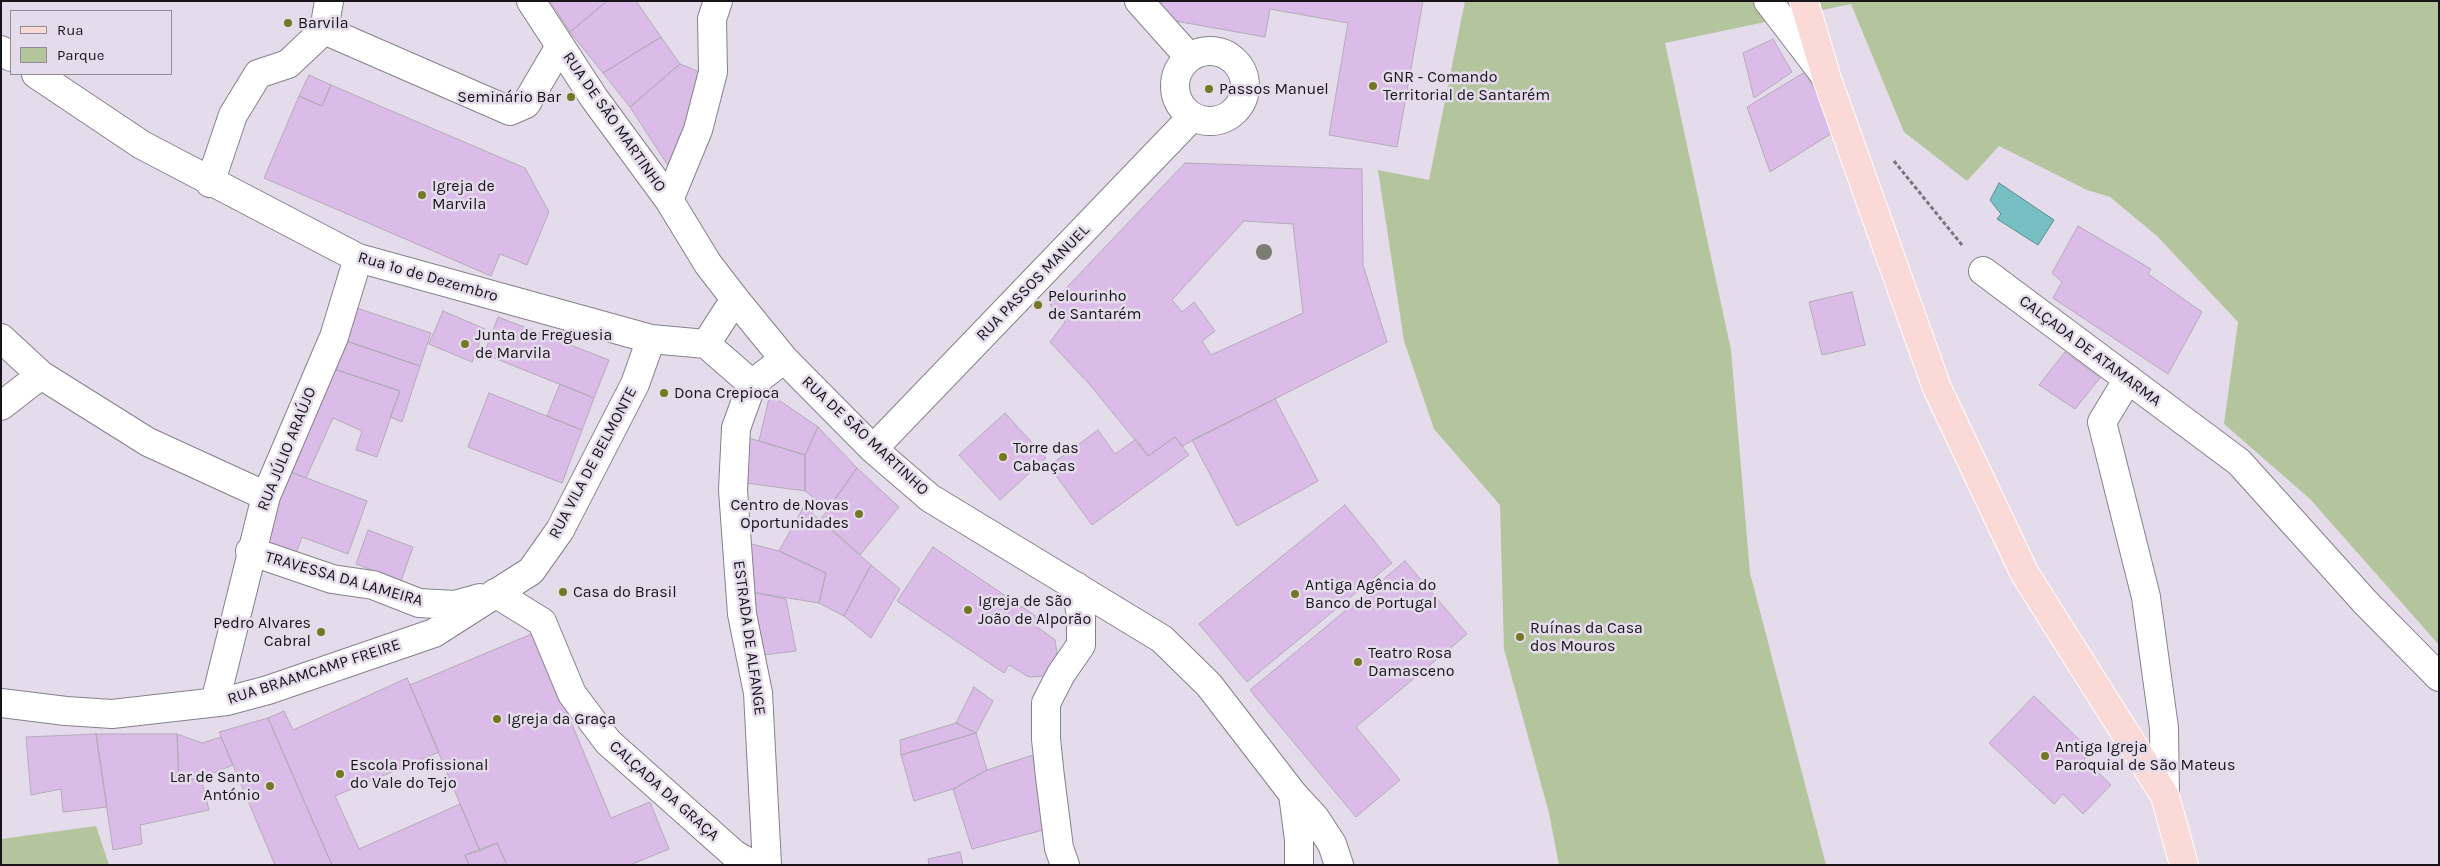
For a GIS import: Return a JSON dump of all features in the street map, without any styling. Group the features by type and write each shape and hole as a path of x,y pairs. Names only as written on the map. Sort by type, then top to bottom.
{"main road":[{"path":"1804,1 1827,79 1942,397 2025,574 2165,796 2184,865"}],"street":[{"path":"210,183 233,115 258,74 288,64 324,30 329,1"},
{"name":"RUA DE SÃO MARTINHO","path":"531,1 594,98 669,200 708,264 734,299 784,359 873,449 930,498 1162,639 1209,685 1293,794 1315,818 1332,844 1339,865"},
{"path":"669,200 698,130 713,72 712,19 718,1"},
{"path":"1139,1 1189,57"},
{"path":"1768,1 1827,79"},
{"path":"324,30 510,111 526,104 560,46"},
{"path":"1209,50 1230,56 1244,74 1246,84 1240,105 1234,113 1224,119 1202,121 1192,117 1183,109 1177,99 1174,88 1176,76 1181,66 1189,57 1209,50"},
{"name":"Rua 1º de Dezembro","path":"37,75 142,145 210,183 358,258 651,339 706,344"},
{"name":"RUA PASSOS MANUEL","path":"873,449 1192,117"},
{"name":"RUA JÚLIO ARAÚJO","path":"215,702 250,551 266,496 334,337 358,258"},
{"name":"CALÇADA DE ATAMARMA","path":"1983,271 2239,462 2366,603 2439,677"},
{"path":"734,299 706,344 752,384 784,359"},
{"path":"1,338 42,375 148,442 266,496"},
{"name":"RUA VILA DE BELMONTE","path":"496,593 531,571 560,530 635,384 651,339"},
{"path":"1,406 42,375"},
{"path":"2128,379 2102,422 2146,597 2164,728 2165,796"},
{"name":"ESTRADA DE ALFANGE","path":"752,384 736,428 733,490 742,614 758,693 767,865"},
{"name":"TRAVESSA DA LAMEIRA","path":"250,551 332,579 373,585 418,603 455,605 496,593"},
{"path":"1065,865 1059,848 1050,777 1046,740 1046,703 1061,674 1081,645 1081,616 1076,586"},
{"name":"RUA BRAAMCAMP FREIRE","path":"1,703 66,712 112,714 215,702 268,690 434,633 496,593"},
{"name":"CALÇADA DA GRAÇA","path":"496,593 542,622 572,694 608,742 734,854 754,865"},
{"path":"1293,794 1299,852"}],"path":[{"path":"1890,156 1983,271"}],"green space":[{"path":"1465,1 2439,1 2439,645 2310,499 2224,424 2238,322 2157,236 2110,197 2087,190 1999,146 1967,181 1904,132 1851,4 1665,43 1731,350 1750,573 1826,865 1559,865 1549,813 1504,649 1500,505 1434,429 1404,341 1378,170 1429,180"},
{"path":"96,826 109,865 1,865 1,839"}],"water":[{"path":"1999,183 2054,220 2038,245 1997,219 2001,214 1990,200"}],"building":[{"path":"550,1 607,1 570,32"},
{"path":"607,1 636,1 661,37 603,73 570,32"},
{"name":"GNR - Comando Territorial de Santarém","path":"1162,1 1423,1 1397,147 1329,135 1348,23 1270,9 1265,37 1159,18"},
{"path":"661,37 680,64 630,107 603,73"},
{"path":"1773,39 1792,72 1754,98 1743,53"},
{"path":"680,64 705,74 680,162 669,167 630,107"},
{"path":"1805,72 1837,130 1770,172 1747,107"},
{"path":"309,75 331,85 322,106 299,96"},
{"name":"Igreja de Marvila","path":"331,85 525,168 549,212 527,265 500,254 491,276 264,178 299,96 322,106"},
{"path":"1185,163 1362,169 1363,265 1387,342 1182,446 1175,437 1148,456 1090,385 1050,342 1065,322 1050,305","holes":["1244,221 1293,224 1303,313 1211,355 1202,341 1215,331 1194,302 1182,312 1172,300"]},
{"path":"2078,226 2151,269 2148,274 2202,312 2168,374 2053,298 2062,282 2052,273"},
{"path":"1852,292 1865,345 1822,355 1809,302"},
{"path":"345,304 431,333 420,366 334,337"},
{"path":"443,311 485,329 472,362 429,344"},
{"path":"498,317 609,360 594,398 484,354"},
{"path":"334,337 420,366 402,422 390,417 400,391 322,365"},
{"path":"2065,352 2100,378 2075,409 2039,385"},
{"path":"322,365 400,391 377,457 356,450 362,431 333,418 306,478 278,467"},
{"path":"560,384 594,398 582,430 547,416"},
{"path":"489,393 582,430 562,483 468,447"},
{"path":"770,394 818,427 805,455 759,441"},
{"path":"1275,399 1318,481 1237,526 1192,440"},
{"name":"Torre das Cabaças","path":"1005,413 1046,458 1000,500 959,455"},
{"path":"818,427 857,468 828,509 805,491 805,455"},
{"path":"1098,430 1115,454 1136,439 1148,456 1175,437 1189,455 1092,525 1049,466"},
{"path":"746,437 805,455 805,491 746,483"},
{"path":"278,467 367,501 348,554 302,537 291,567 250,551"},
{"name":"Centro de Novas Oportunidades","path":"857,468 899,507 860,555 821,519"},
{"name":"Antiga Agência do Banco de Portugal","path":"1345,505 1392,563 1247,682 1199,624"},
{"path":"804,506 871,565 844,616 819,603 826,573 779,551"},
{"path":"368,530 413,547 401,581 356,564"},
{"path":"748,543 779,551 826,573 819,603 751,592"},
{"name":"Igreja de São João de Alporão","path":"933,547 1040,619 1036,626 1055,640 1058,660 1045,676 1029,677 1009,665 1004,673 897,601"},
{"name":"Teatro Rosa Damasceno","path":"1405,561 1467,634 1356,727 1400,780 1356,817 1250,690"},
{"path":"871,565 900,589 871,638 844,616"},
{"path":"751,592 786,599 796,651 764,655"},
{"name":"Igreja da Graça","path":"534,633 611,818 650,802 669,849 630,865 507,865 497,843 480,851 410,685"},
{"name":"Escola Profissional do Vale do Tejo","path":"407,678 439,752 335,796 359,849 460,804 480,851 465,855 469,865 332,865 268,718 284,711 293,730"},
{"path":"974,687 993,701 976,733 956,723"},
{"name":"Antiga Igreja Paroquial de São Mateus","path":"2034,696 2092,752 2084,759 2111,785 2083,814 2063,794 2054,804 1989,743"},
{"name":"Lar de Santo António","path":"268,718 332,865 275,865 219,732"},
{"path":"956,723 976,733 901,755 900,740"},
{"path":"976,733 987,770 953,789 914,801 901,755"},
{"path":"96,734 177,734 179,782 201,778 209,810 140,825 142,844 113,850"},
{"path":"96,734 107,807 63,812 61,789 31,795 26,737"},
{"path":"177,734 202,743 221,737 233,765 201,778 179,782"},
{"path":"1036,754 1043,830 972,849 953,789 987,770"},
{"path":"497,843 507,865 469,865 465,855"},
{"path":"960,852 963,865 929,865 928,859"}],"place":[{"name":"Barvila","path":"288,23"},
{"name":"GNR - Comando Territorial de Santarém","path":"1373,86"},
{"name":"Passos Manuel","path":"1209,89"},
{"name":"Seminário Bar","path":"571,97"},
{"name":"Igreja de Marvila","path":"422,195"},
{"name":"Pelourinho de Santarém","path":"1038,305"},
{"name":"Junta de Freguesia de Marvila","path":"465,344"},
{"name":"Dona Crepioca","path":"664,393"},
{"name":"Torre das Cabaças","path":"1003,457"},
{"name":"Centro de Novas Oportunidades","path":"859,514"},
{"name":"Casa do Brasil","path":"563,592"},
{"name":"Antiga Agência do Banco de Portugal","path":"1295,594"},
{"name":"Igreja de São João de Alporão","path":"968,610"},
{"name":"Pedro Alvares Cabral","path":"321,632"},
{"name":"Ruínas da Casa dos Mouros","path":"1520,637"},
{"name":"Teatro Rosa Damasceno","path":"1358,662"},
{"name":"Igreja da Graça","path":"497,719"},
{"name":"Antiga Igreja Paroquial de São Mateus","path":"2045,756"},
{"name":"Escola Profissional do Vale do Tejo","path":"340,774"},
{"name":"Lar de Santo António","path":"270,786"}]}
